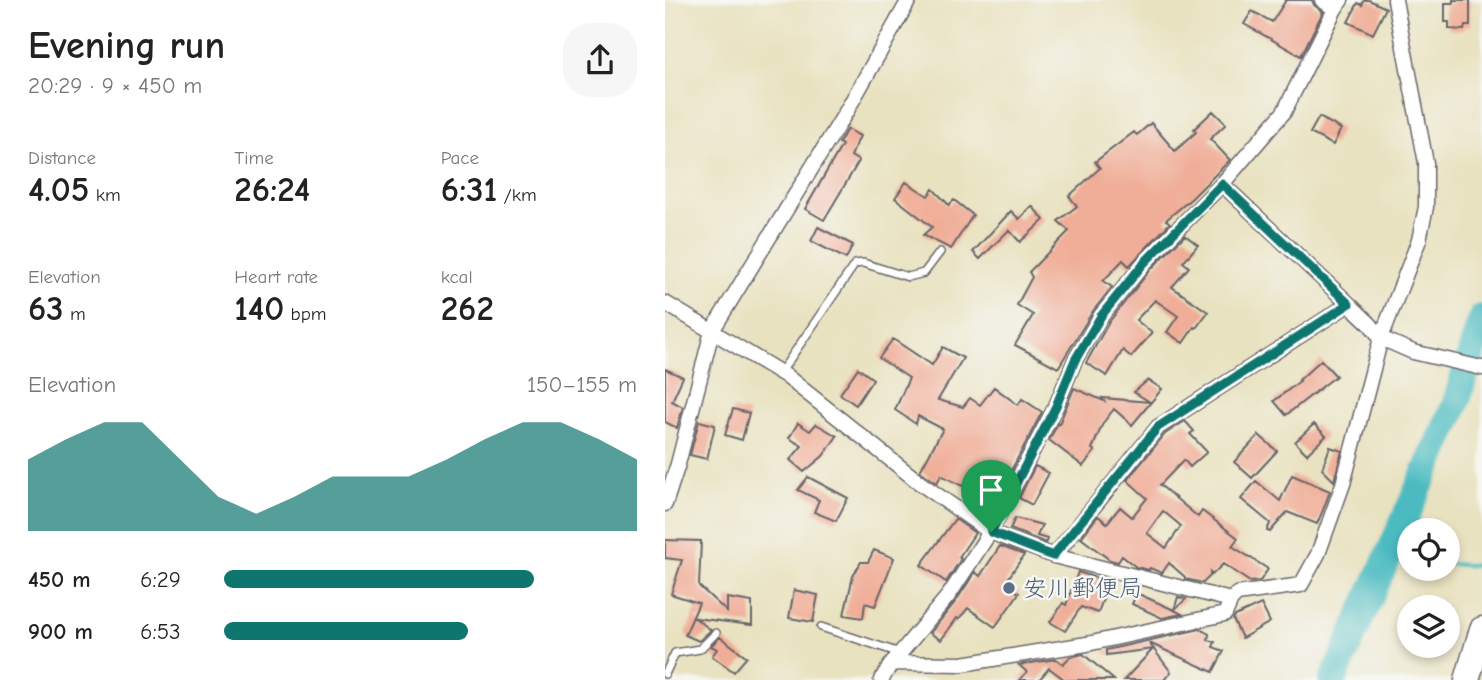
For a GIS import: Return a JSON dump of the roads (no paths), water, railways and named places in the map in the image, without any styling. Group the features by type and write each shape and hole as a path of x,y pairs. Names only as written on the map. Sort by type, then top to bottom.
{"highway":[{"path":"1467,680 1482,629"}],"street":[{"path":"665,504 712,331 846,112 909,0"},
{"path":"881,680 949,595 991,532 1056,406 1075,360 1101,316 1144,263 1222,184 1284,112 1338,4 1322,0"},
{"path":"897,658 962,664 1087,644 1225,614 1237,594 1301,585 1318,554 1343,484 1381,338 1419,240 1426,207 1426,163 1395,0"},
{"path":"1222,184 1370,324 1381,338 1413,352 1482,368"},
{"path":"665,303 781,373 921,483 991,532 1053,556 1231,600"},
{"path":"1053,556 1158,427 1349,304"}],"lane":[{"path":"781,373 855,264 863,262 908,276 924,273 940,252"},
{"path":"821,627 897,658"},
{"path":"665,674 675,653 700,649 716,633"}],"waterway":[{"path":"1333,680 1455,406 1482,318"},
{"path":"1387,560 1397,560"},
{"path":"1460,565 1482,566"}],"place":[{"name":"安川郵便局","path":"1009,588"}]}
